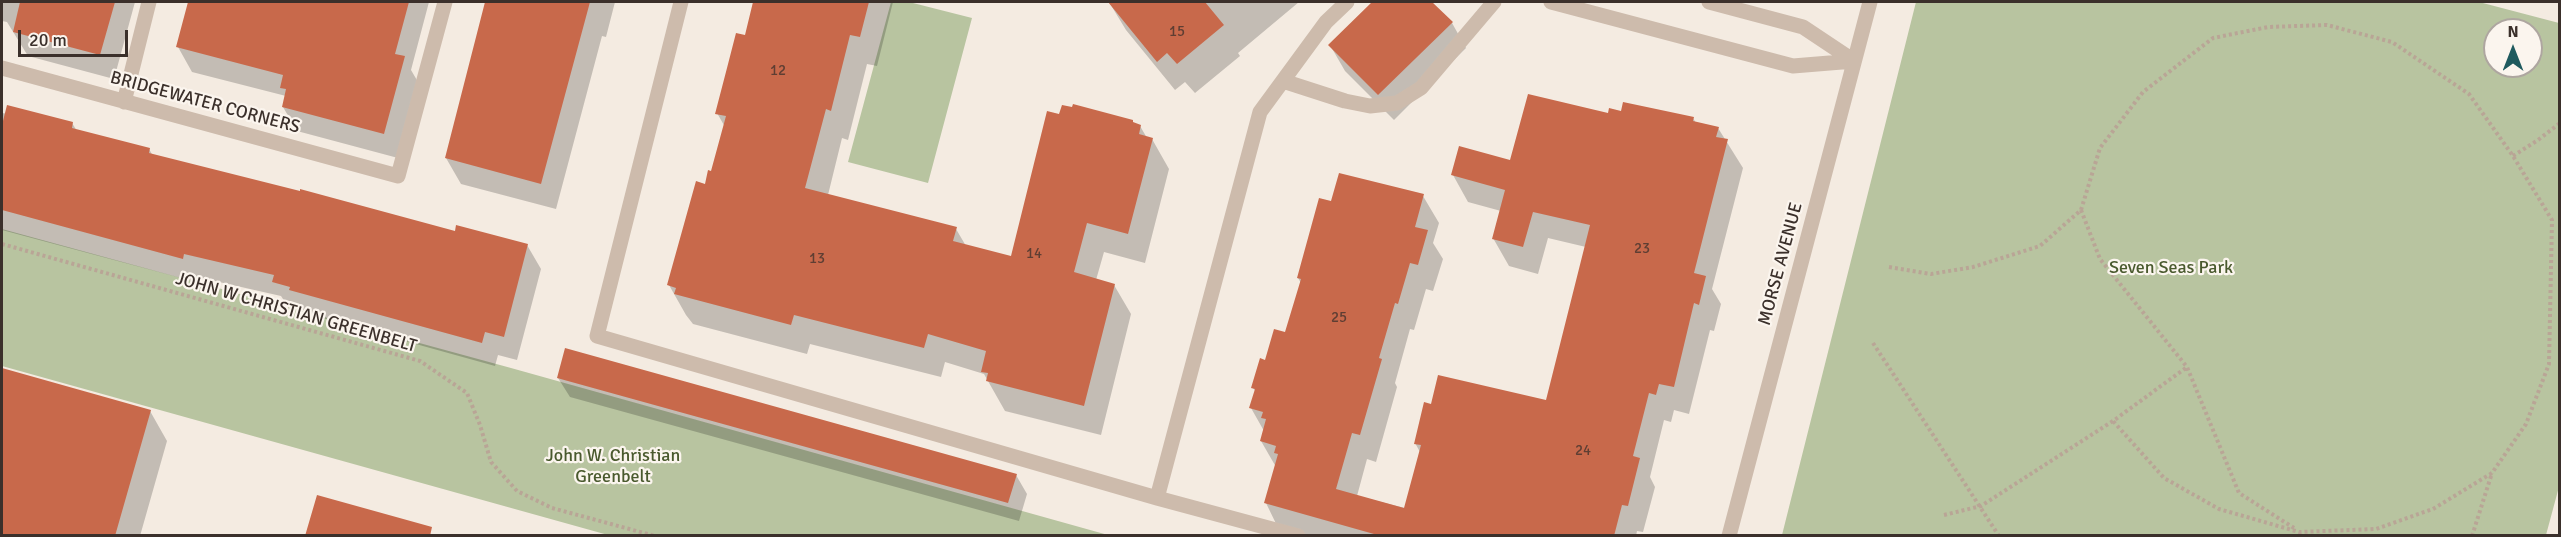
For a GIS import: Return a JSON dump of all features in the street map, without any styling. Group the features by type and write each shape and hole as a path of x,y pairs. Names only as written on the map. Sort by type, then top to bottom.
{"street":[{"path":"124,102 149,2"},
{"name":"BRIDGEWATER CORNERS","path":"2,68 398,176 445,2"},
{"path":"681,2 597,336 1157,498 1298,536"},
{"path":"1157,498 1260,112 1326,22 1347,2"},
{"path":"1283,81 1370,106 1397,103 1421,88 1494,2"},
{"path":"1551,2 1793,66 1854,61"},
{"path":"1709,2 1803,27 1854,61"},
{"name":"MORSE AVENUE","path":"1729,536 1870,2"}],"path":[{"path":"1889,267 1931,274 1973,267 2040,246 2081,210 2100,148 2144,92 2213,38 2268,27 2327,25 2392,42 2469,94 2513,156 2552,220 2549,364 2526,424 2492,472 2472,536"},
{"path":"2513,156 2559,123"},
{"path":"2081,210 2100,259 2187,367 2239,493 2304,536"},
{"name":"JOHN W CHRISTIAN GREENBELT","path":"2,244 420,361 467,393 491,462 517,491 552,508 655,536"},
{"path":"1873,343 2000,536"},
{"path":"1944,515 1981,506 2113,421 2187,367"},
{"path":"2113,421 2164,478 2219,509 2299,532 2376,529 2433,509 2492,472"}],"green space":[{"path":"891,2 909,2 972,18 928,183 848,162"},
{"name":"Seven Seas Park","path":"1916,2 2479,2 2540,18 2483,18 2483,78 2543,78 2543,19 2559,23 2560,483 2546,535 1782,535"},
{"name":"John W. Christian Greenbelt","path":"2,229 1108,535 608,535 2,366"}],"building":[{"path":"20,2 115,2 100,55 13,32"},
{"path":"188,2 409,2 395,54 405,56 384,134 282,107 286,89 280,88 283,75 176,47"},
{"path":"485,2 590,2 541,184 445,158"},
{"path":"753,2 869,2 860,37 850,35 831,111 826,109 805,188 957,227 953,241 1011,256 1047,111 1059,114 1062,105 1072,107 1073,104 1133,120 1141,125 1139,134 1153,138 1128,234 1087,223 1074,272 1115,284 1084,406 986,381 988,373 981,372 986,351 928,334 924,348 794,315 791,325 674,294 676,288 667,285 696,181 705,184 708,170 711,171 726,116 715,114 736,33 745,35"},
{"path":"1108,2 1205,2 1224,25 1177,64 1167,53 1157,62"},
{"path":"1372,2 1432,2 1453,22 1378,95 1328,45"},
{"path":"1528,94 1608,113 1609,108 1621,111 1623,102 1694,117 1693,121 1719,127 1716,137 1728,139 1694,273 1706,276 1699,305 1694,303 1674,387 1659,384 1656,395 1649,393 1633,456 1640,458 1628,506 1622,505 1614,536 1381,536 1264,503 1278,454 1274,453 1276,446 1260,441 1266,419 1261,418 1263,412 1249,408 1255,389 1251,388 1260,358 1265,360 1274,329 1285,332 1301,279 1297,278 1319,198 1331,201 1339,173 1424,194 1415,227 1428,230 1418,265 1410,263 1398,304 1395,303 1360,435 1352,433 1336,489 1404,508 1421,445 1414,444 1424,402 1431,404 1438,375 1546,400 1590,225 1533,212 1523,247 1492,239 1505,190 1451,175 1459,146 1510,160"},
{"path":"7,105 73,122 72,128 150,148 149,153 300,191 300,189 455,231 456,225 528,244 504,337 485,332 482,343 289,290 290,287 272,282 274,275 184,254 183,259 2,210 2,125"},
{"path":"565,348 1017,474 1008,503 557,378"},
{"path":"2,368 151,410 115,536 2,536"},
{"path":"317,495 432,527 430,536 305,536"}]}
